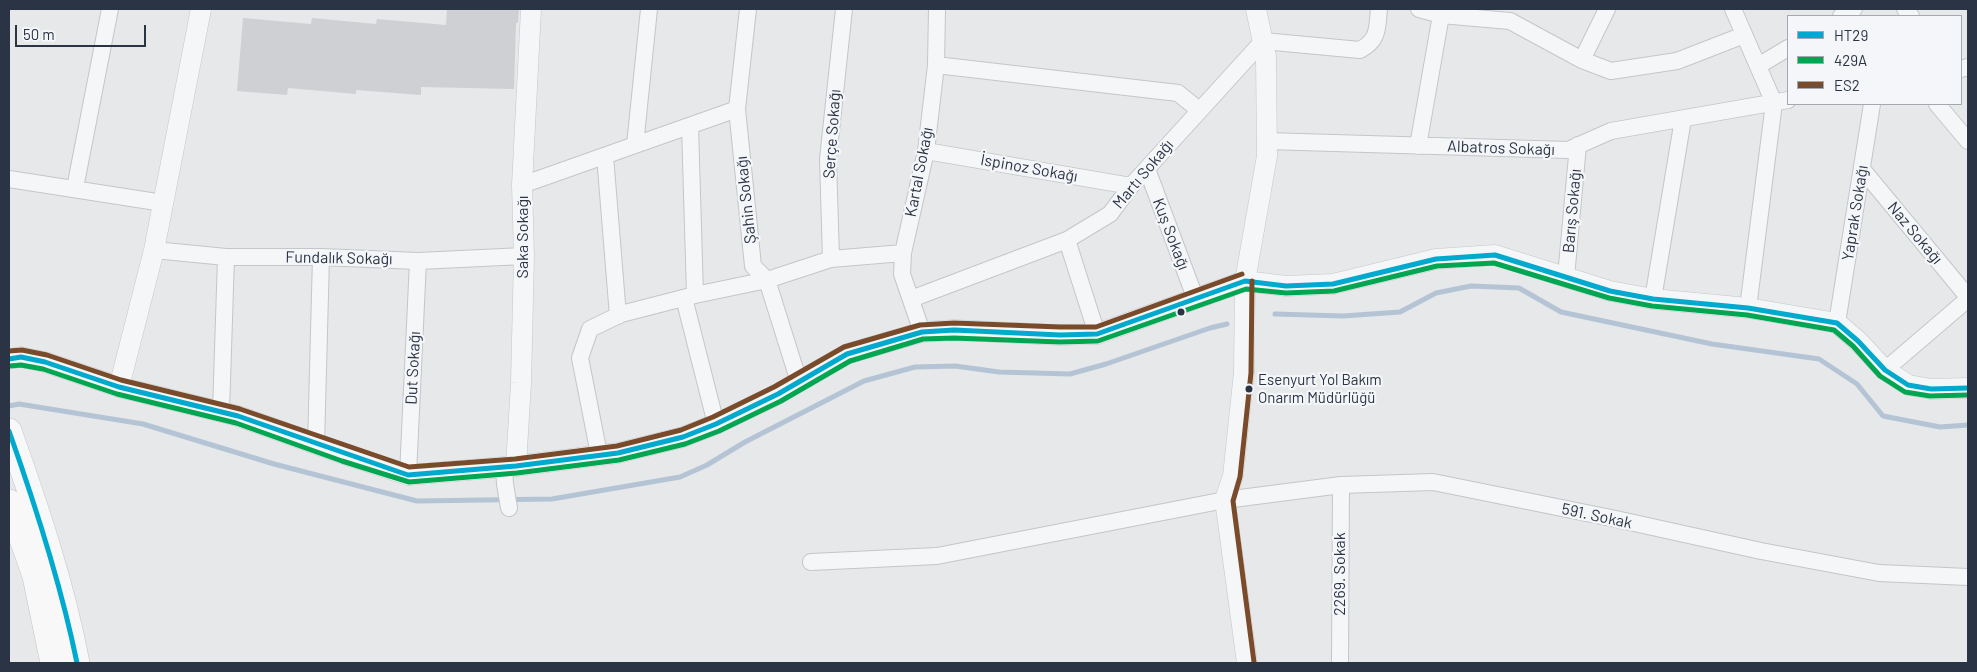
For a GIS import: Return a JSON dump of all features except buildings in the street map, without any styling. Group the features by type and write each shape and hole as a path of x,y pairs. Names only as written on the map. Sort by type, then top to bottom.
{"main road":[{"path":"9,431 40,520 68,618 77,663"},
{"path":"9,502 34,576 54,663"}],"street":[{"path":"74,188 110,9"},
{"path":"119,387 154,250 201,9"},
{"name":"Saka Sokağı","path":"508,472 521,383 524,256 522,185 531,9"},
{"path":"636,145 649,9"},
{"name":"Şahin Sokağı","path":"748,9 737,109 753,266 767,280 798,382"},
{"name":"Serçe Sokağı","path":"831,260 828,159 844,9"},
{"name":"Kartal Sokağı","path":"922,332 902,274 902,253 926,151 936,65 937,9"},
{"path":"1247,663 1225,500 1233,476 1244,372 1245,281 1267,156 1266,57 1256,9"},
{"path":"1263,41 1360,50 1370,44 1376,34 1379,9"},
{"path":"1419,9 1442,15 1510,21 1582,60 1610,71 1677,62 1744,35"},
{"path":"1582,60 1607,9"},
{"path":"1732,9 1758,66 1781,101 1748,308"},
{"path":"1843,15 1854,9"},
{"path":"1418,146 1442,15"},
{"name":"Martı Sokağı","path":"911,299 1067,240 1110,214 1131,186 1263,41"},
{"path":"1758,66 1787,49"},
{"path":"936,65 1178,94 1199,110"},
{"name":"Albatros Sokağı","path":"1267,142 1568,150 1611,131 1781,101"},
{"name":"Yaprak Sokağı","path":"1837,322 1872,105"},
{"path":"1939,105 1968,141"},
{"path":"522,185 737,109"},
{"path":"1653,299 1683,118"},
{"path":"690,126 689,296 716,424"},
{"name":"Barış Sokağı","path":"1566,277 1578,145"},
{"name":"İspinoz Sokağı","path":"926,151 1131,186"},
{"path":"605,156 618,316"},
{"name":"Kuş Sokağı","path":"1147,169 1196,300"},
{"name":"Naz Sokağı","path":"1862,169 1968,298"},
{"path":"9,179 163,203"},
{"path":"1067,240 1097,334"},
{"name":"Fundalık Sokağı","path":"154,250 226,257 322,257 418,261 524,256"},
{"path":"599,454 580,358 590,329 618,316 689,296 767,280 831,260 902,253"},
{"path":"9,359 21,357 45,362 119,387 238,416 316,445 408,475 508,472 599,454 618,453 683,437 716,424 778,394 847,354 922,332 954,330 1060,335 1097,334 1245,281 1286,286 1333,284 1436,259 1495,255 1610,291 1653,299 1748,308 1837,322 1885,370 1908,385 1931,389 1968,388"},
{"path":"221,412 226,257"},
{"path":"316,445 322,257"},
{"name":"Dut Sokağı","path":"408,475 418,261"},
{"path":"1885,370 1968,298"},
{"path":"508,472 509,508"},
{"name":"591. Sokak","path":"811,562 937,556 1225,500 1340,485 1433,482 1879,574 1968,577"},
{"name":"2269. Sokak","path":"1340,485 1340,663"}],"waterway":[{"path":"1275,314 1343,316 1400,312 1436,293 1471,286 1519,288 1561,312 1712,344 1819,359 1857,384 1883,416 1940,427 1968,425"},
{"path":"9,406 19,404 143,424 274,464 417,501 552,499 680,477 707,465 745,442 864,381 915,367 955,366 999,372 1070,374 1227,324"}],"transit line":[{"name":"HT29","path":"9,359 21,357 45,362 119,387 238,416 408,475 516,466 618,453 683,437 716,424 778,394 847,354 922,332 954,330 1060,335 1097,334 1245,281 1286,286 1333,284 1436,259 1495,255 1610,291 1653,299 1748,308 1837,323 1858,341 1885,370 1908,385 1931,389 1968,388"},
{"name":"429A","path":"10,366 21,365 43,369 117,394 236,423 342,461 409,482 517,473 619,460 685,444 719,431 781,401 850,361 923,339 1098,341 1246,289 1286,293 1334,291 1437,266 1494,263 1609,298 1652,306 1747,315 1834,330 1853,346 1880,376 1905,392 1930,396 1968,395"},
{"name":"ES2","path":"9,351 22,350 47,355 121,380 240,409 409,467 515,459 617,446 681,430 713,417 774,387 844,347 920,325 954,323 1096,327 1242,274"},
{"name":"ES2","path":"1252,281 1251,373 1240,477 1233,501 1254,662"},
{"name":"HT29","path":"9,431 47,546 71,633 77,663"}],"place":[{"name":"Esenyurt Yol Bakım Onarım Müdürlüğü","path":"1249,389"}]}
